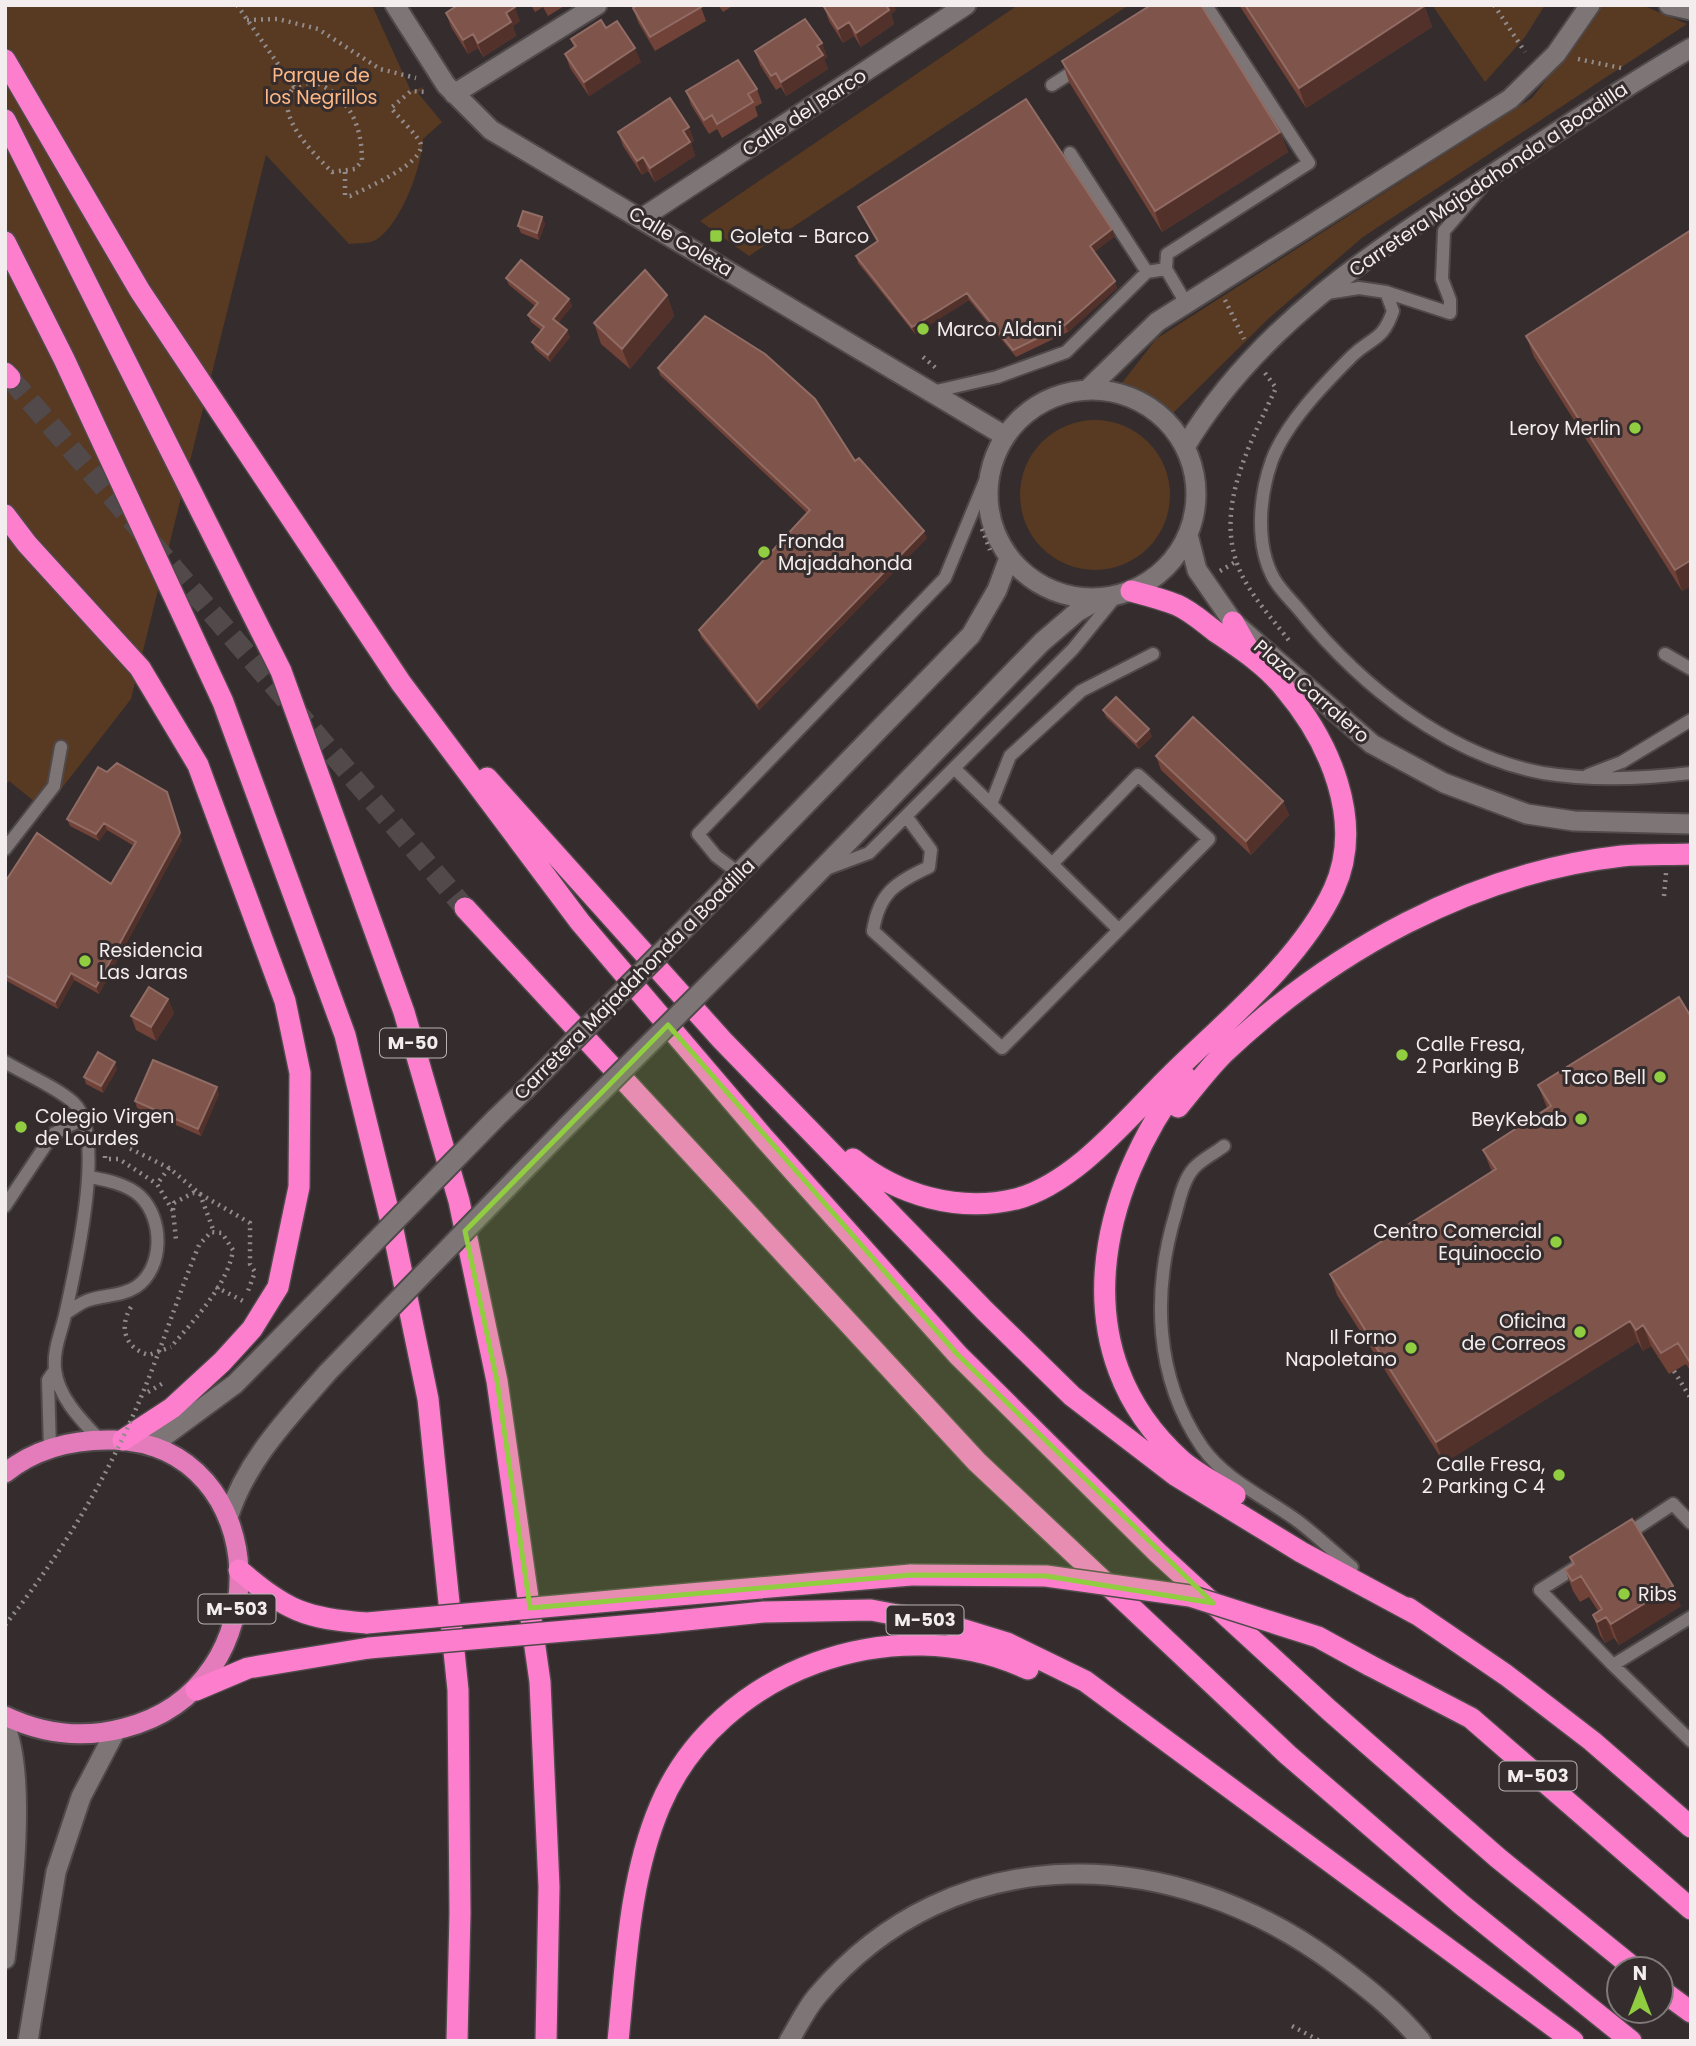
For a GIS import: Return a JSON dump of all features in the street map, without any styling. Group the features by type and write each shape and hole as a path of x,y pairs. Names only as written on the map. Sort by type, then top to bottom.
{"highway":[{"path":"5,60 140,291 401,683 580,922 764,1138 958,1355 1158,1553 1329,1710 1498,1858 1618,1955"},
{"name":"M-50","path":"5,120 281,671 404,1012 459,1201 497,1381 540,1682 549,1887 546,2041"},
{"name":"M-50","path":"5,242 64,359 223,702 345,1035 393,1230 428,1399 458,1690 460,1913 457,2041"},
{"path":"5,515 27,544 140,668 198,765 285,1001 300,1073 299,1187 278,1287 252,1329 222,1362 172,1408 124,1440"},
{"path":"1117,594 1178,606 1253,657 1285,689 1325,749 1340,792 1346,826 1343,861 1335,887 1316,921 1229,1019 1159,1110 1132,1161 1109,1234 1104,1311 1109,1342 1142,1414 1182,1460 1352,1567 1506,1675 1592,1741 1691,1827"},
{"path":"1233,622 1253,657"},
{"path":"401,683 722,1040 985,1311 1072,1396 1175,1475 1301,1552 1418,1615"},
{"path":"1132,1161 1222,1055 1310,981 1393,928 1528,874 1623,856 1691,854"},
{"path":"465,908 977,1462 1288,1755 1462,1905 1631,2041"},
{"path":"722,1040 854,1160 880,1180 916,1196 965,1203 1016,1198 1070,1173 1229,1019"},
{"name":"M-503","path":"8,1468 72,1442 124,1440 151,1446 176,1458 201,1479 229,1518 239,1570 234,1624 219,1657 196,1690"},
{"name":"M-503","path":"239,1570 294,1611 327,1620 367,1623 911,1575 1046,1576 1189,1596 1318,1637 1471,1718 1691,1909"},
{"name":"M-503","path":"5,1716 51,1732 85,1734 116,1730 161,1716 196,1690 248,1668 369,1648 764,1612 871,1610 945,1624 1007,1643 1085,1681 1573,2041"},
{"path":"618,2041 638,1877 661,1804 678,1775 713,1728 768,1685 828,1657 908,1646 940,1647 1005,1658 1164,1739"},
{"path":"1675,2000 1691,2012"}],"street":[{"name":"Calle Goleta","path":"395,5 453,94 491,130 1005,436"},
{"path":"453,94 597,5"},
{"name":"Calle del Barco","path":"642,218 966,5"},
{"path":"1087,390 1157,322 1510,99 1556,54 1590,5"},
{"path":"1669,5 1691,10"},
{"name":"Carretera Majadahonda a Boadilla","path":"1185,447 1204,416 1252,355 1320,294 1395,236 1637,79 1691,48"},
{"path":"229,1518 245,1474 283,1423 328,1373 1042,642 1077,612 1155,577 1174,558 1188,535 1195,513 1196,490 1193,468 1185,447 1168,422 1144,404 1116,393 1087,390 1055,397 1027,413 1005,436 990,469 987,493 990,516 997,538 1009,558 1028,577 1051,590 1076,597 1117,594"},
{"name":"Plaza Carralero","path":"1188,535 1197,570 1233,622 1372,744 1444,783 1527,814 1574,821 1691,824"},
{"name":"Carretera Majadahonda a Boadilla","path":"151,1446 235,1384 740,874 971,635 997,590 1009,558"},
{"path":"5,1726 13,1761 15,1798 13,1889 5,1959"},
{"path":"27,2041 56,1872 86,1784 116,1730"},
{"path":"789,2041 816,1997 863,1949 919,1910 978,1887 1038,1875 1107,1873 1181,1886 1247,1910 1310,1945 1362,1983 1421,2041"}],"lane":[{"path":"1186,303 1166,269 1167,254 1309,163 1206,5"},
{"path":"1052,85 1096,56"},
{"path":"1070,153 1147,272"},
{"path":"1320,294 1359,288 1386,292 1450,313 1450,300 1442,279 1444,231 1493,174"},
{"path":"932,392 997,377 1066,352 1147,272 1166,269"},
{"path":"1386,292 1393,311 1386,331 1354,354 1306,405 1272,459 1260,510 1263,545 1274,578 1315,629 1378,691 1434,730 1485,756 1541,772 1581,777 1639,779 1691,774"},
{"path":"740,874 716,856 698,834 945,578 990,469"},
{"path":"819,872 869,853 1073,649 1117,594"},
{"path":"991,804 1010,756 1081,691 1153,654"},
{"path":"1665,654 1691,669"},
{"path":"1581,777 1622,762 1691,720"},
{"path":"5,849 54,786 61,747"},
{"path":"954,768 1119,930"},
{"path":"906,816 931,850 929,867 904,879 877,905 873,931 1002,1048 1209,839 1138,775 1052,864"},
{"path":"5,1062 75,1104 88,1126 90,1177 66,1313 57,1340 55,1370 71,1406 100,1440"},
{"path":"5,1206 53,1134 83,1119"},
{"path":"1224,1146 1188,1175 1168,1238 1160,1304 1160,1336 1165,1365 1180,1405 1202,1448 1228,1475 1298,1522 1352,1567"},
{"path":"66,1313 88,1300 134,1288 148,1277 155,1260 156,1224 140,1195 122,1185 90,1177"},
{"path":"50,1449 48,1380 55,1370"},
{"path":"1618,1540 1673,1504 1691,1523"},
{"path":"1584,1561 1540,1590 1612,1665 1691,1741"},
{"path":"1612,1665 1691,1617"}],"path":[{"path":"237,5 294,86"},
{"path":"1494,5 1525,52"},
{"path":"247,20 278,19 318,29 380,69 416,78"},
{"path":"1556,54 1633,70 1637,79"},
{"path":"313,81 335,91 362,136 362,161 355,169 332,172 318,157 290,118 288,102 294,86 313,81"},
{"path":"345,172 345,195 350,196 414,161 420,150 419,142 391,108 411,91 426,92"},
{"path":"1217,283 1252,355 1276,388 1242,463 1229,521 1230,544 1245,582 1295,649"},
{"path":"923,357 943,375"},
{"path":"1664,896 1668,855"},
{"path":"157,1184 119,1158 105,1159 105,1135 169,1168 200,1194 250,1223 250,1264 255,1272 239,1308"},
{"path":"173,1211 174,1203 184,1197 200,1194"},
{"path":"200,1194 214,1232"},
{"path":"5,1625 52,1564 113,1457 132,1419 200,1245 206,1235 222,1233 233,1250 216,1287 171,1347 149,1355 132,1348 125,1339 129,1309"},
{"path":"216,1287 240,1300"},
{"path":"1674,1371 1691,1399"},
{"path":"148,1392 168,1381"},
{"path":"1292,2026 1320,2041"}],"highlighted area":[{"path":"668,1025 958,1355 1213,1603 1046,1576 911,1575 530,1608 497,1381 465,1231"}],"green space":[{"name":"Parque de los Negrillos","path":"5,5 372,5 411,91 424,87 418,93 442,122 423,139 419,164 402,208 385,232 370,242 349,244 266,155 131,699 45,810 9,781 5,785"},
{"path":"1018,5 1129,5 749,256 700,221"},
{"path":"1432,5 1545,5 1525,37 1485,82"},
{"path":"1598,5 1642,5 1687,24 1363,237 1268,319 1171,415 1122,383 1156,339 1532,98 1579,38"},
{"path":"1095,420 1124,425 1148,442 1165,466 1170,495 1165,524 1148,548 1124,565 1095,570 1066,565 1042,548 1025,524 1020,495 1025,466 1042,442 1066,425"}],"building":[{"path":"458,5 515,7 506,13 511,22 478,43 473,34 463,40 446,13"},
{"path":"638,5 701,7 650,37 633,8"},
{"path":"886,5 889,10 856,33 849,22 838,29 824,7"},
{"path":"1151,5 1201,5 1280,132 1155,211 1062,61"},
{"path":"1245,5 1424,5 1424,6 1299,88"},
{"path":"805,19 822,43 817,46 823,55 781,82 776,73 771,76 755,51"},
{"path":"601,20 606,28 617,21 635,48 584,82 565,54 576,46 571,39"},
{"path":"738,60 757,89 748,94 753,102 717,124 712,115 704,120 686,91"},
{"path":"670,98 689,127 683,131 690,142 650,168 643,157 637,161 618,132"},
{"path":"1026,99 1112,229 1090,246 1115,281 1065,325 1013,350 967,293 912,327 856,256 878,241 858,207"},
{"path":"523,211 542,217 537,233 518,226"},
{"name":"Leroy Merlin","path":"1691,230 1691,560 1675,570 1526,336"},
{"path":"521,260 569,299 553,319 567,330 548,355 532,342 544,327 528,315 538,303 506,278"},
{"path":"645,270 667,295 622,349 594,323"},
{"path":"705,316 765,354 815,399 855,461 859,458 924,531 757,703 699,630 810,510 658,368"},
{"path":"1116,697 1149,729 1136,742 1103,710"},
{"path":"1193,717 1283,801 1246,841 1156,756"},
{"path":"117,763 167,792 180,833 96,987 71,973 55,1002 5,975 5,882 37,833 111,884 136,842 104,823 96,834 67,819 98,767 107,772"},
{"path":"149,987 168,999 151,1027 131,1016"},
{"name":"Centro Comercial Equinoccio","path":"1679,997 1691,1017 1691,1364 1678,1343 1661,1353 1643,1325 1636,1330 1630,1321 1436,1442 1330,1274 1496,1169 1483,1150 1551,1106 1538,1085"},
{"path":"98,1052 115,1062 101,1086 84,1077"},
{"path":"153,1060 217,1087 198,1129 135,1101"},
{"name":"Ribs","path":"1632,1519 1673,1586 1611,1624 1606,1617 1597,1622 1593,1615 1602,1609 1581,1576 1572,1581 1565,1570 1574,1564 1570,1557"}],"tunnel":[{"path":"10,378 465,908"}],"place":[{"name":"Goleta - Barco","path":"716,236"},
{"name":"Marco Aldani","path":"923,329"},
{"name":"Leroy Merlin","path":"1635,428"},
{"name":"Fronda Majadahonda","path":"764,552"},
{"name":"Residencia Las Jaras","path":"85,961"},
{"name":"Calle Fresa, 2 Parking B","path":"1402,1055"},
{"name":"Taco Bell","path":"1660,1077"},
{"name":"BeyKebab","path":"1581,1119"},
{"name":"Colegio Virgen de Lourdes","path":"21,1127"},
{"name":"Centro Comercial Equinoccio","path":"1556,1242"},
{"name":"Oficina de Correos","path":"1580,1332"},
{"name":"Il Forno Napoletano","path":"1411,1348"},
{"name":"Calle Fresa, 2 Parking C 4","path":"1559,1475"},
{"name":"Ribs","path":"1624,1594"}]}
